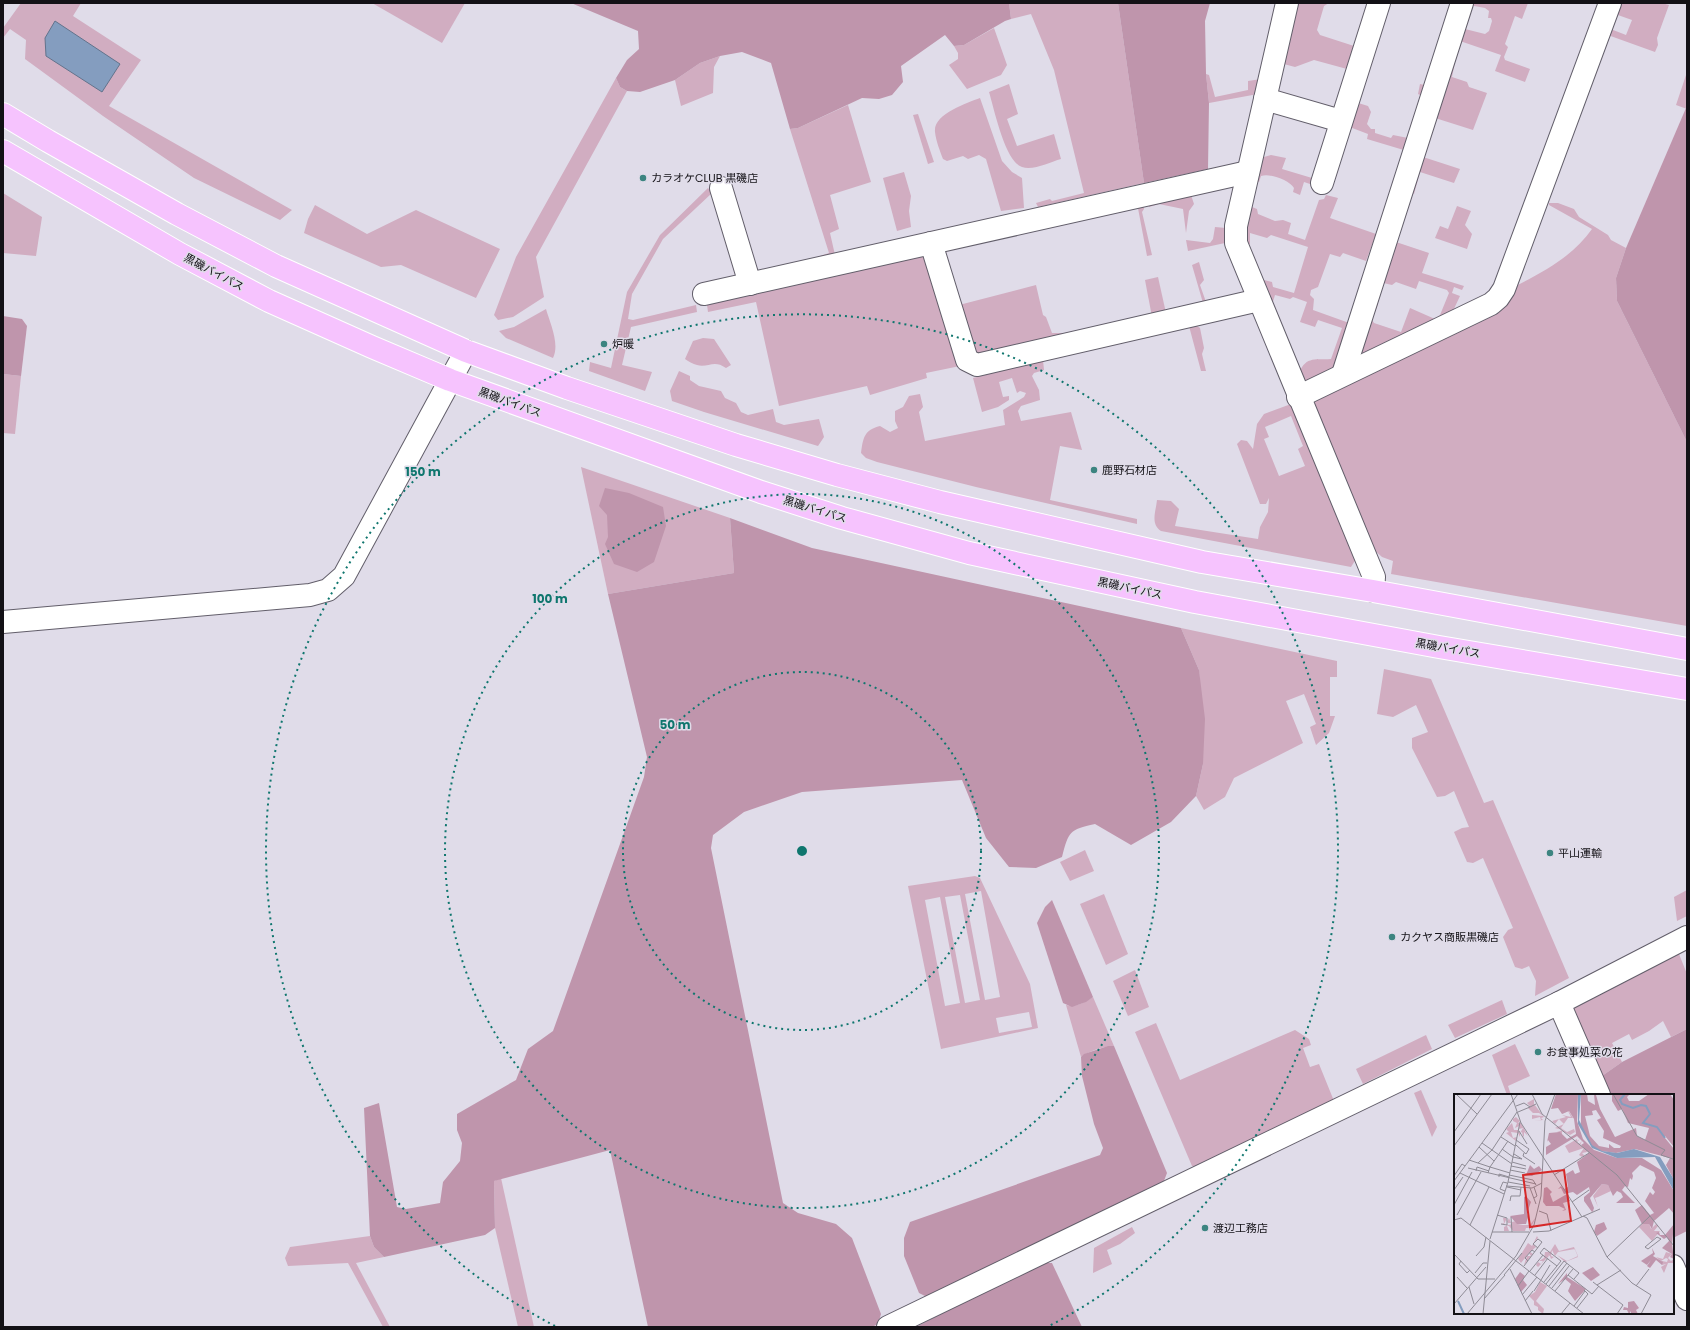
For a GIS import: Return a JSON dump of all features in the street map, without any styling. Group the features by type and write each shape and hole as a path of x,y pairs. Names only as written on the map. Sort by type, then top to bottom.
{"highway":[{"path":"3,114 177,214 276,266 466,351 567,388 729,443 837,475 940,502 1202,562 1373,591 1687,649"},
{"name":"黒磯バイパス","path":"3,151 180,254 269,301 372,347 450,380 761,492 842,518 969,552 1202,603 1687,689"}],"street":[{"path":"1287,3 1236,226 1236,243 1298,397 1374,577 1373,591"},
{"path":"1322,184 1379,3"},
{"path":"1343,374 1462,3"},
{"path":"1298,397 1491,304 1498,298 1504,289 1610,3"},
{"path":"1265,99 1342,121"},
{"path":"704,294 1248,172"},
{"path":"721,188 750,284"},
{"path":"931,243 967,360 978,365 1259,300"},
{"path":"3,622 310,595 328,590 344,576 466,351"},
{"path":"888,1327 1559,1003 1687,937"},
{"path":"1559,1003 1599,1094"},
{"path":"1674,1268 1687,1299"}],"shaded area":[{"path":"21,3 81,3 73,16 141,60 109,106 292,210 280,220 194,178 103,116 25,59 26,40 10,29 3,38 3,28"},
{"path":"372,3 465,3 442,43"},
{"path":"571,3 1009,3 1011,19 964,45 954,46 945,35 901,66 903,82 892,95 879,99 862,98 798,128 790,129 771,63 742,52 720,56 700,63 675,80 640,92 627,91 620,87 616,78 627,60 639,49 638,31"},
{"path":"1009,3 1118,3 1144,183 1038,207 1036,203 1050,199 1052,201 1084,193 1054,70 1031,14 1011,19"},
{"path":"1118,3 1210,3 1205,21 1206,74 1209,103 1208,169 1144,183"},
{"path":"1296,3 1329,3 1324,6 1317,30 1320,35 1354,46 1347,69 1314,60 1295,67 1280,63"},
{"path":"1469,3 1528,3 1522,19 1515,16 1505,44 1508,47 1504,57 1505,60 1530,69 1525,82 1495,71 1501,55 1457,40 1461,28 1485,34 1489,31 1492,21 1491,18 1488,18 1489,11 1485,8 1469,5"},
{"path":"1616,3 1662,3 1669,5 1657,38 1658,45 1655,52 1605,34 1608,28 1626,35 1632,20 1615,14"},
{"path":"994,28 1007,65 1001,75 967,89 949,65 958,59 958,53 954,46 964,45"},
{"path":"720,56 714,67 713,93 681,106 675,80 700,63"},
{"path":"1450,61 1455,62 1452,77 1467,82 1469,87 1487,93 1473,130 1432,117"},
{"path":"1687,72 1687,109 1676,105"},
{"path":"1206,74 1209,75 1215,97 1248,90 1248,81 1261,79 1258,94 1209,103"},
{"path":"616,78 620,87 627,91 536,257 544,297 513,317 498,320 494,315 516,257"},
{"path":"1009,84 1018,114 1007,119 1017,146 1054,134 1061,159 1036,167 1026,168 1016,163 1010,155 1001,134 989,92"},
{"path":"1420,84 1429,86 1407,151 1367,139 1368,134 1347,126 1355,102 1368,106 1371,112 1367,124 1371,129 1375,129 1375,133 1391,138 1393,135 1408,138 1422,96 1418,94"},
{"path":"980,98 1002,161 1012,172 1022,178 1024,208 1001,211 986,159 979,155 968,159 963,156 947,161 943,159 935,132 939,120 952,110"},
{"path":"848,105 871,182 830,195 839,229 830,233 835,255 822,259 820,256 829,253 790,129 798,128"},
{"path":"1686,108 1687,442 1617,301 1616,278 1626,248"},
{"path":"918,114 934,162 928,164 913,115"},
{"path":"1271,155 1286,158 1282,169 1312,178 1313,185 1304,182 1300,195 1293,192 1294,188 1292,185 1279,178 1265,175 1261,176 1259,182 1251,179 1257,159"},
{"path":"1420,156 1460,169 1454,183 1420,172 1414,194 1408,192"},
{"path":"904,172 911,196 909,211 911,227 897,231 883,178"},
{"path":"708,188 712,193 663,239 632,294 628,319 633,320 696,305 697,312 631,327 622,365 652,372 645,391 589,371 590,362 611,368 627,292 660,235"},
{"path":"1190,192 1194,204 1189,211 1186,233 1183,209 1159,204 1149,207 1148,199"},
{"path":"3,193 42,217 36,256 3,253"},
{"path":"1326,195 1338,198 1330,218 1376,234 1366,261 1343,253 1340,257 1330,254 1318,287 1311,290 1310,295 1314,299 1313,310 1352,324 1338,366 1311,383 1303,381 1298,376 1301,370 1310,360 1331,359 1342,328 1318,320 1315,327 1300,322 1307,302 1293,297 1290,299 1275,295 1271,308 1260,279 1272,282 1273,287 1294,293 1308,247 1271,235 1267,238 1250,233 1250,244 1247,245 1244,220 1247,205 1257,209 1258,214 1275,221 1283,220 1291,223 1288,234 1305,240 1319,200 1324,199"},
{"path":"1143,201 1144,209 1142,212 1152,255 1147,256 1137,203"},
{"path":"1549,203 1558,203 1574,209 1579,217 1608,235 1611,240 1626,248 1616,278 1617,301 1687,442 1687,626 1391,574 1393,561 1382,557 1373,549 1312,406 1316,400 1488,301 1544,271 1558,262 1582,242 1592,229 1549,205"},
{"path":"315,205 367,234 416,210 500,249 476,298 401,265 381,267 304,233 308,219"},
{"path":"1457,206 1471,211 1465,225 1472,234 1467,249 1435,238 1440,226 1448,229"},
{"path":"1215,227 1226,228 1225,243 1188,251 1186,240 1210,243 1213,239"},
{"path":"1393,241 1429,253 1422,273 1464,286 1462,290 1454,287 1452,293 1460,296 1452,313 1357,362 1373,301 1378,304 1372,320 1374,323 1401,332 1410,308 1435,319 1440,315 1449,293 1447,290 1419,281 1416,289 1396,282 1392,285 1379,282"},
{"path":"923,251 960,366 926,373 927,378 870,395 867,386 779,406 756,302 708,312 707,305 716,301"},
{"path":"1199,262 1204,280 1200,285 1206,302 1203,303 1192,265"},
{"path":"1158,277 1166,313 1152,317 1145,280"},
{"path":"1036,285 1043,315 1046,317 1052,333 1064,333 1064,336 982,355 972,352 959,305"},
{"path":"546,309 555,340 555,352 553,358 506,338 499,331 514,327"},
{"path":"3,316 22,319 27,326 21,376 3,374"},
{"path":"1194,324 1200,328 1204,348 1202,354 1206,371 1201,371 1189,326"},
{"path":"703,338 714,339 731,365 726,368 718,364 701,366 685,359 693,341"},
{"path":"1043,360 1044,370 1034,373 1032,376 1039,390 1040,400 1021,406 1018,411 1021,421 1071,412 1082,450 1060,446 1050,500 1137,519 1137,524 976,487 877,462 866,458 861,453 867,432 880,426 890,432 898,428 895,421 895,411 903,407 909,396 920,394 923,407 919,412 925,441 1005,425 1003,410 1024,397 1026,393 1020,391 1017,393 1012,378 999,382 1003,397 1009,396 1009,400 998,407 982,412 973,378"},
{"path":"679,371 690,376 690,380 699,386 721,391 725,398 736,403 741,412 748,415 773,409 776,422 784,425 819,419 824,437 818,446 672,401 670,391"},
{"path":"3,374 21,376 15,434 3,433"},
{"path":"1291,404 1356,559 1351,567 1161,531 1156,525 1154,517 1157,500 1171,501 1179,509 1175,526 1258,539 1260,527 1268,512 1269,498 1266,504 1260,504 1237,444 1241,440 1247,441 1253,449 1257,424 1264,414","holes":["1291,416 1303,446 1298,449 1305,466 1279,476 1264,439 1269,437 1265,427"]},
{"path":"581,467 730,518 734,573 608,594"},
{"path":"605,488 629,493 663,507 666,526 654,562 637,572 614,564 605,544 608,537 607,515 599,506"},
{"path":"730,518 812,548 1181,628 1199,670 1205,719 1203,764 1196,796 1171,822 1131,845 1095,824 1080,828 1071,833 1066,842 1062,857 1036,868 1009,867 986,838 962,780 802,792 744,812 713,835 711,848 783,1203 798,1213 836,1224 852,1238 881,1314 878,1324 872,1327 648,1327 610,1150 494,1181 495,1228 485,1235 384,1257 374,1247 370,1236 364,1108 379,1103 397,1207 406,1209 440,1203 443,1182 460,1161 462,1143 457,1130 457,1114 516,1080 528,1049 553,1031 644,777 647,757 608,594 734,573"},
{"path":"1181,628 1337,661 1337,677 1330,677 1330,716 1335,716 1329,733 1316,745 1310,727 1316,724 1304,694 1286,701 1303,743 1234,778 1225,797 1204,810 1196,796 1203,764 1199,670"},
{"path":"1384,669 1431,679 1484,803 1493,800 1569,978 1535,996 1536,981 1529,966 1522,969 1515,967 1503,937 1508,930 1513,928 1483,858 1473,863 1467,862 1454,832 1462,828 1469,827 1454,791 1445,796 1437,797 1412,748 1412,738 1428,732 1416,705 1393,717 1377,714"},
{"path":"1085,850 1094,871 1070,881 1060,862"},
{"path":"975,876 980,878 1030,984 1038,1028 941,1049 908,886","holes":["981,891 1000,997 985,1000 965,894","960,895 980,1000 965,1003 945,897","940,897 960,1003 945,1006 925,900","1029,1012 1032,1027 999,1033 996,1018"]},
{"path":"1687,890 1687,916 1677,921 1674,897"},
{"path":"1104,894 1128,954 1106,965 1080,904"},
{"path":"1052,900 1093,997 1086,1002 1072,1007 1063,1003 1037,923 1045,907"},
{"path":"1679,954 1687,974 1687,1029 1671,1037 1663,1021 1649,1031 1632,1040 1629,1034 1612,1043 1622,1062 1602,1076 1572,1014 1574,1008"},
{"path":"1135,970 1149,1007 1128,1016 1113,981"},
{"path":"1093,997 1114,1046 1097,1049 1081,1057 1066,1005 1073,1006 1084,1003"},
{"path":"1502,1000 1507,1014 1455,1038 1448,1025"},
{"path":"1156,1023 1180,1080 1295,1030 1309,1039 1311,1045 1303,1048 1310,1067 1319,1064 1334,1101 1202,1168 1192,1166 1135,1032"},
{"path":"1687,1029 1687,1231 1675,1237 1674,1094 1610,1094 1602,1076 1622,1062"},
{"path":"1426,1035 1432,1049 1363,1084 1356,1069"},
{"path":"1515,1044 1530,1076 1508,1086 1511,1094 1507,1094 1492,1055"},
{"path":"1108,1046 1114,1046 1167,1173 1162,1186 929,1298 919,1293 904,1256 904,1238 910,1222 1100,1155 1103,1148 1094,1124 1082,1076 1081,1057 1084,1054"},
{"path":"1421,1090 1437,1127 1432,1137 1414,1093"},
{"path":"501,1178 534,1327 518,1327 495,1228 494,1181"},
{"path":"1132,1227 1135,1233 1120,1244 1107,1250 1112,1264 1093,1273 1094,1248"},
{"path":"370,1236 374,1247 384,1257 356,1263 390,1327 383,1327 348,1263 288,1266 285,1258 290,1247"},
{"path":"1041,1263 1052,1263 1082,1327 916,1327"}],"water":[{"path":"55,21 120,64 102,92 46,56 45,38"}],"place":[{"name":"カラオケCLUB 黒磯店","path":"643,178"},
{"name":"炉暖","path":"604,344"},
{"name":"鹿野石材店","path":"1094,470"},
{"name":"平山運輸","path":"1550,853"},
{"name":"カクヤス商販黒磯店","path":"1392,937"},
{"name":"お食事処菜の花","path":"1538,1052"},
{"name":"渡辺工務店","path":"1205,1228"}]}
